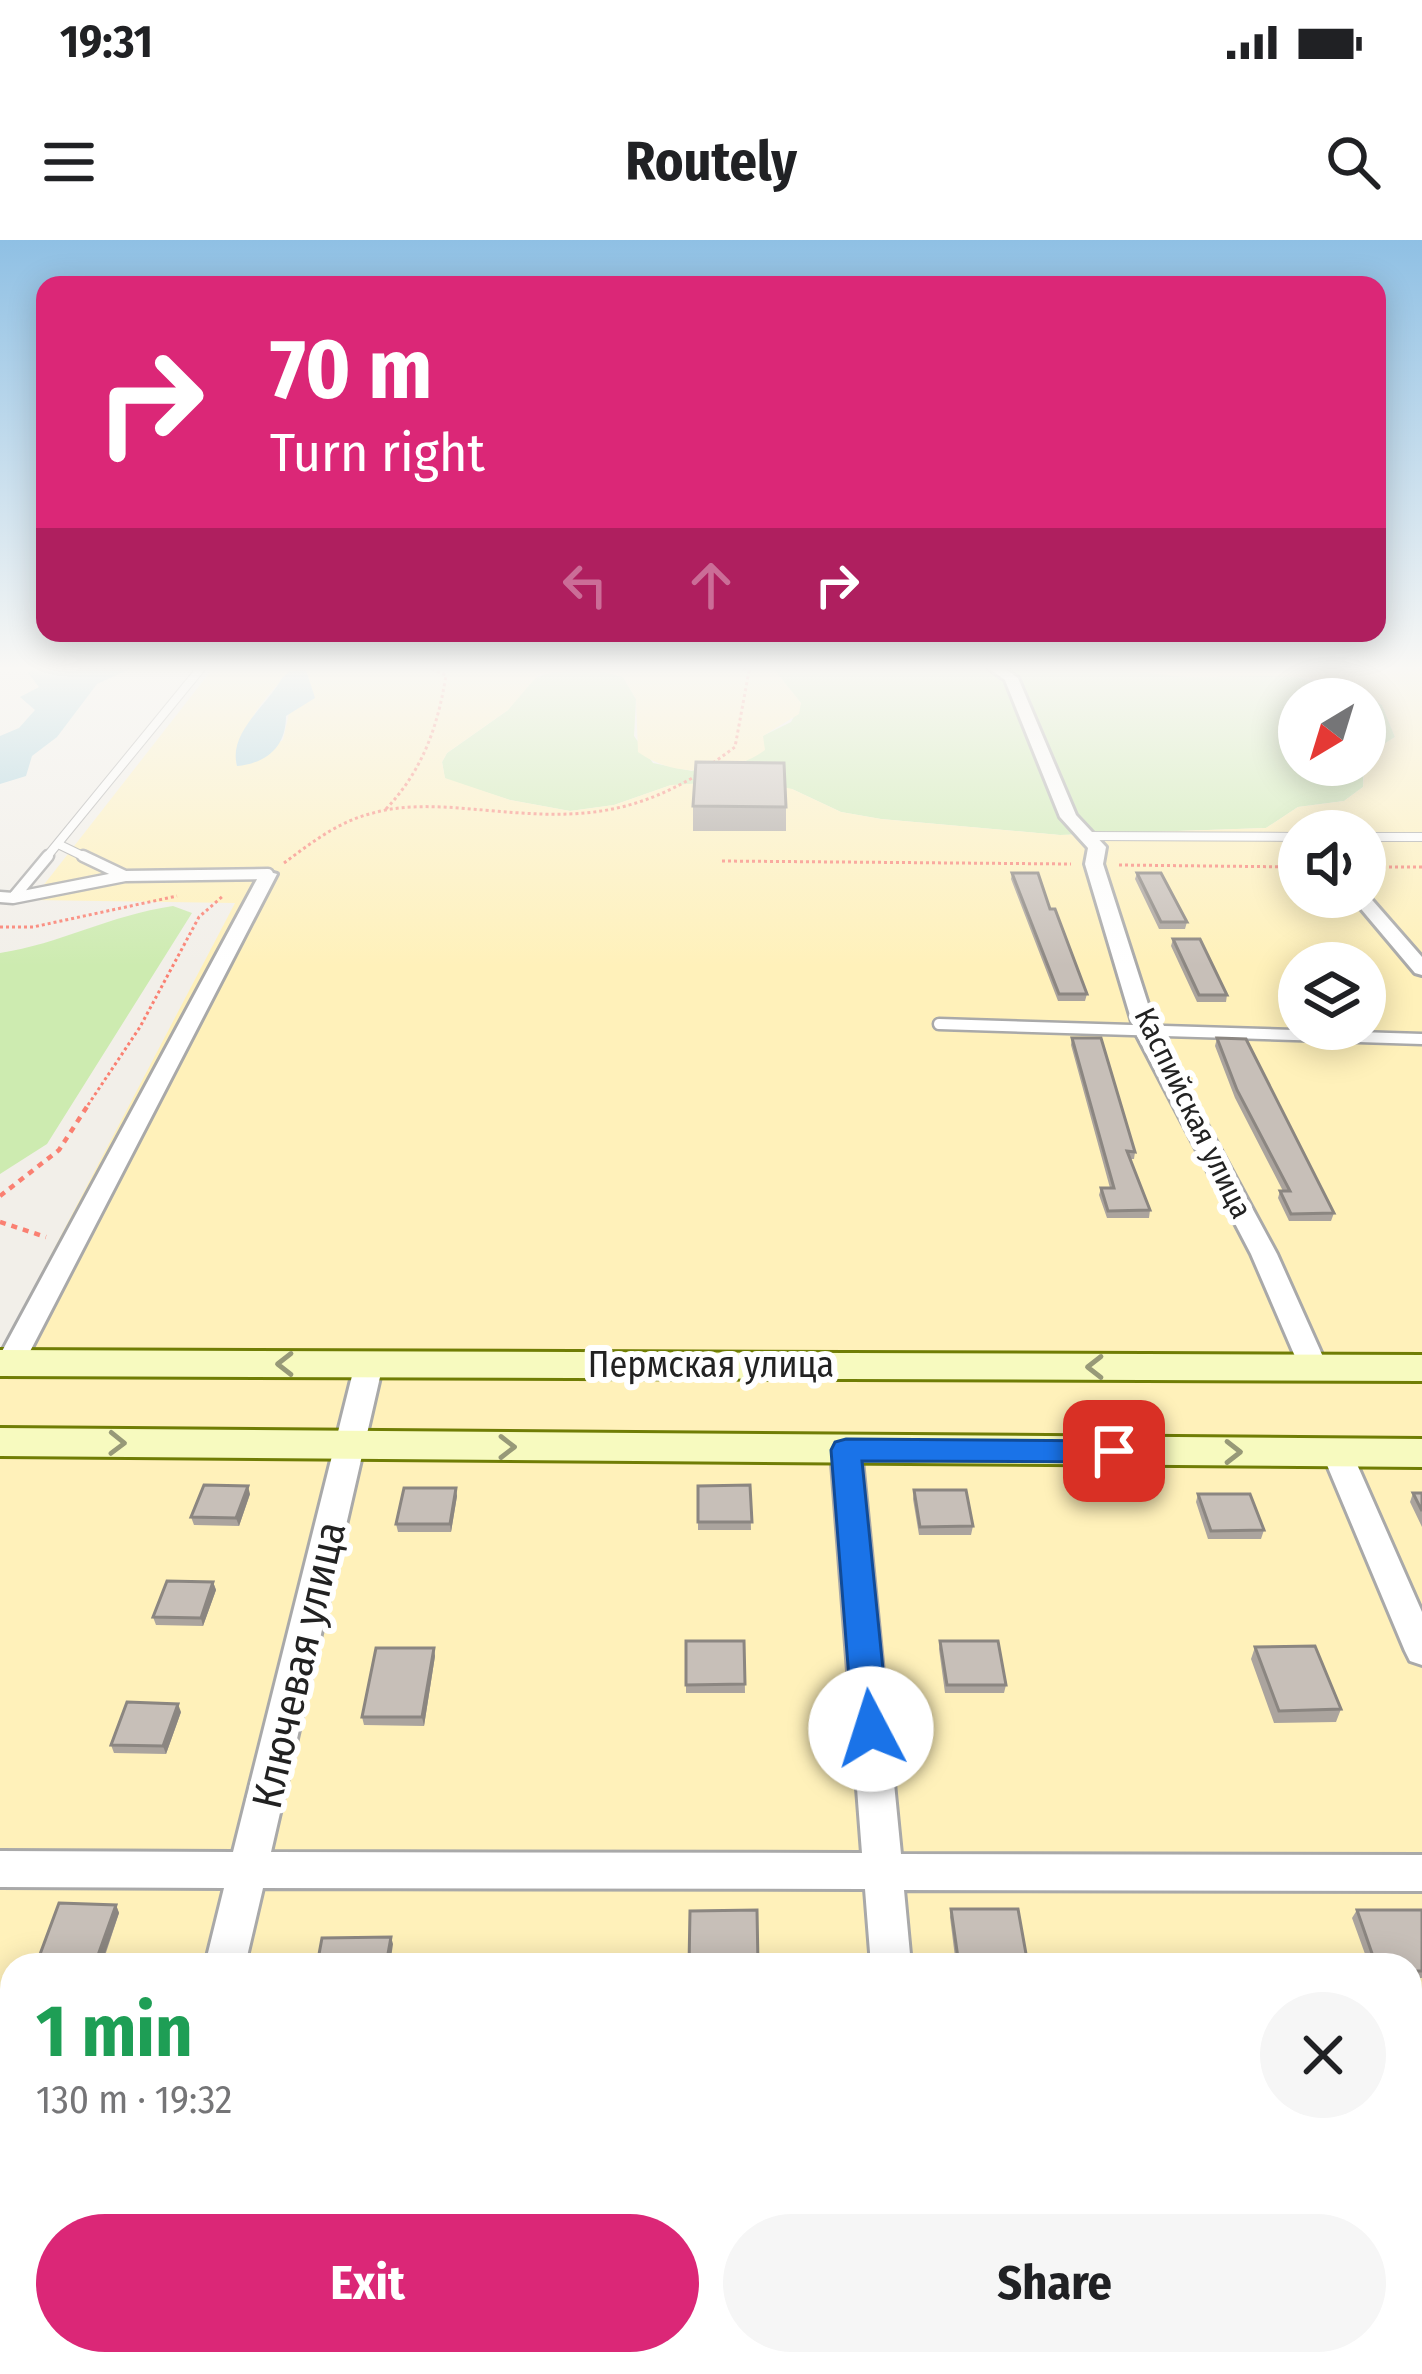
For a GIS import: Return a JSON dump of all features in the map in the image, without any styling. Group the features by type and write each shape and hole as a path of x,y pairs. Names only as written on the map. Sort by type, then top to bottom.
{"street":[{"name":"Каспийская улица","path":"1047,767 1068,817 1097,847 1094,864 1147,1032 1264,1255 1314,1368"},
{"path":"5,1363 73,1246 268,874"},
{"path":"1378,918 1422,969"},
{"name":"Пермская улица","path":"5,1363 1422,1368"},
{"name":"Ключевая улица","path":"228,1953 369,1364"},
{"path":"0,1442 1422,1453"},
{"path":"846,1450 890,1953"},
{"path":"1337,1453 1422,1651"},
{"path":"0,1869 1422,1873"}],"lane":[{"path":"13,898 121,767"},
{"path":"1087,836 1278,837"},
{"path":"1386,837 1422,837"},
{"path":"58,844 125,876"},
{"path":"0,897 125,876 268,874"},
{"path":"939,1024 1422,1039"}],"path":[{"path":"386,809 408,788 418,767"},
{"path":"0,1196 58,1150 140,1027 199,916 237,884 268,874 326,832 386,809 538,818 625,810 686,783 708,767"},
{"path":"722,861 1278,867"},
{"path":"1386,867 1422,867"},
{"path":"0,927 33,927 192,893"},
{"path":"0,1222 73,1246"}],"green space":[{"path":"443,767 670,767 692,771 701,767 1278,767 1278,786 1363,786 1344,801 1278,810 1278,820 1266,828 1060,835 881,819 841,812 792,789 671,785 614,805 570,811 510,800 445,779"},
{"path":"173,906 192,913 47,1144 0,1174 0,953"}],"sand":[{"path":"136,767 443,767 445,778 510,800 570,811 614,805 671,785 752,780 792,789 841,812 1060,835 1266,828 1278,820 1278,918 1386,918 1386,810 1293,810 1344,801 1363,786 1386,786 1386,767 1422,767 1422,1953 0,1953 0,1352 235,903 32,900"},
{"path":"670,767 729,767 719,769"}],"water":[{"path":"0,767 29,767 26,776 0,784"}],"building":[{"path":"696,767 784,767 786,807 693,806"},
{"path":"1012,873 1038,873 1087,994 1059,994"},
{"path":"1137,873 1161,873 1187,922 1161,922"},
{"path":"1173,939 1200,939 1227,995 1199,995"},
{"path":"1072,1038 1101,1038 1135,1152 1127,1151 1150,1210 1108,1211 1101,1188 1114,1188"},
{"path":"1217,1038 1246,1039 1334,1213 1291,1214 1280,1191 1290,1191 1237,1090"},
{"path":"204,1485 248,1486 236,1518 191,1517"},
{"path":"750,1485 752,1522 698,1522 698,1486"},
{"path":"404,1488 456,1488 450,1524 396,1524"},
{"path":"914,1490 966,1490 973,1526 920,1527"},
{"path":"1198,1494 1250,1494 1264,1530 1211,1531"},
{"path":"167,1581 213,1582 201,1618 153,1617"},
{"path":"686,1641 744,1641 745,1684 686,1685"},
{"path":"940,1641 998,1641 1006,1685 947,1685"},
{"path":"1315,1646 1341,1709 1279,1711 1255,1647"},
{"path":"376,1648 434,1648 422,1717 362,1717"},
{"path":"127,1702 178,1704 163,1746 111,1745"},
{"path":"59,1903 116,1905 99,1953 40,1953"},
{"path":"951,1909 1018,1909 1026,1953 957,1953"},
{"path":"757,1910 758,1953 689,1953 690,1911"},
{"path":"1357,1910 1422,1910 1422,1953 1372,1953"},
{"path":"391,1937 388,1953 319,1953 322,1938"}],"route":[{"path":"871,1729 846,1450 1114,1451"}]}
